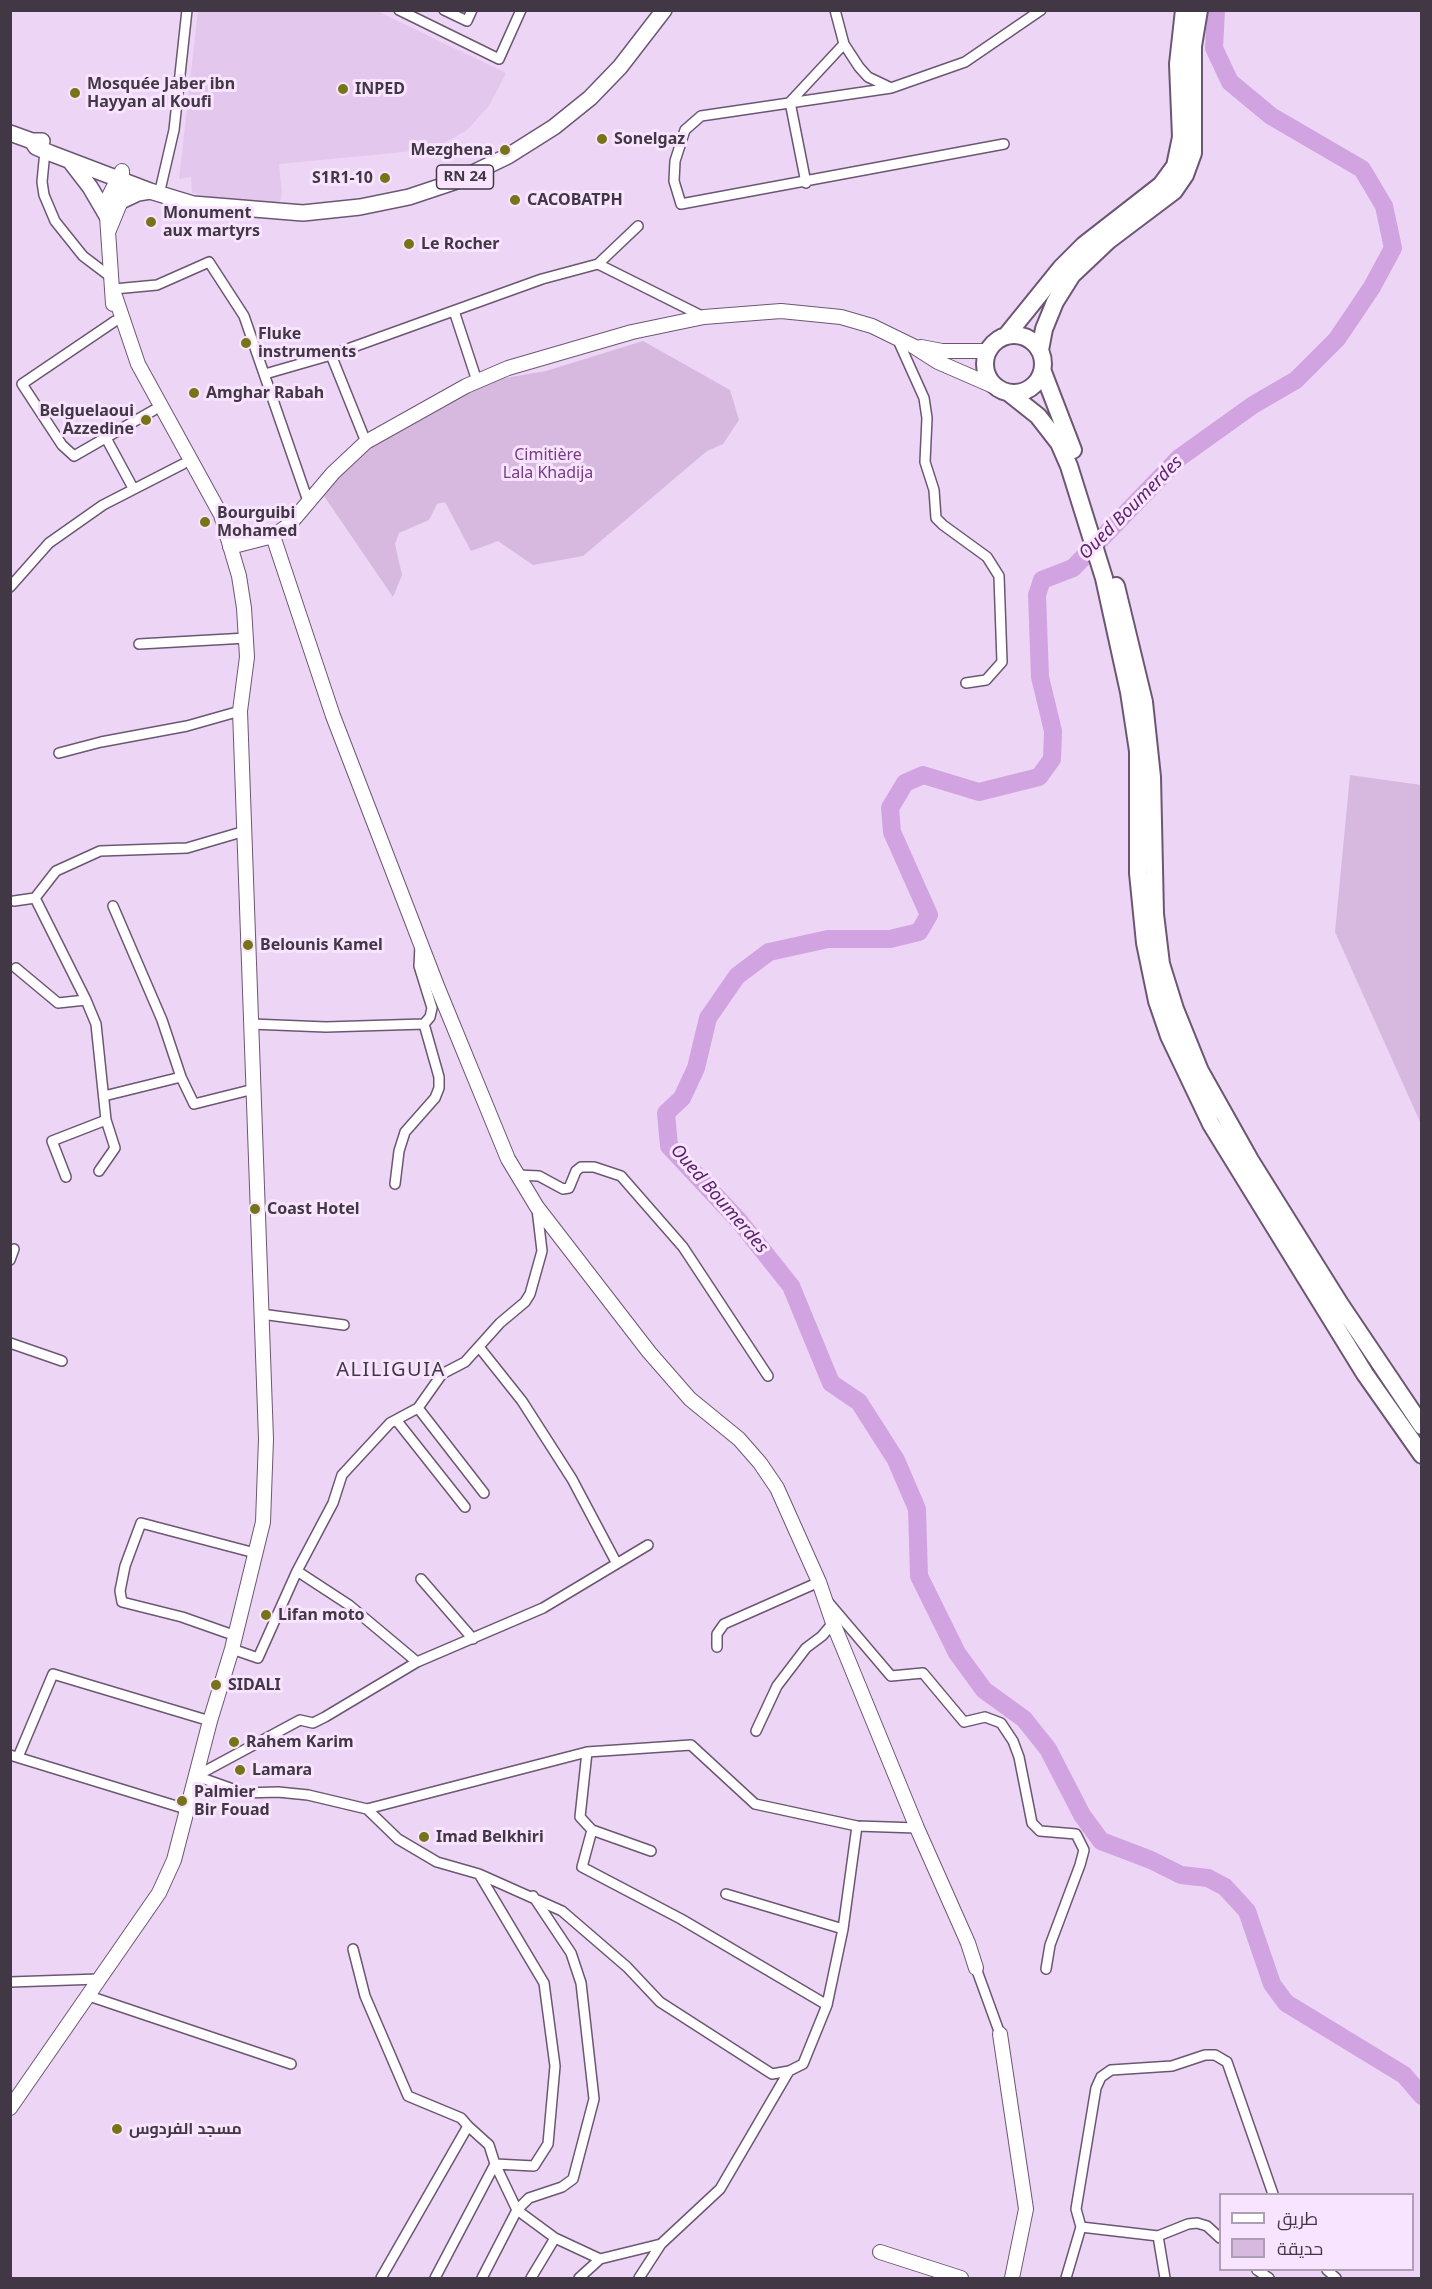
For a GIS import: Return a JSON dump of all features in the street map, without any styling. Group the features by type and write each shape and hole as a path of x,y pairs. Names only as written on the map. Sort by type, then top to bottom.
{"highway":[{"path":"1006,336 1069,260 1105,227 1161,185 1175,165 1181,137 1178,64 1184,10"},
{"path":"1005,391 1026,391 1039,380 1044,365 1040,350 1044,329 1055,302 1072,275 1108,240 1174,191 1185,175 1193,153 1193,46 1199,10"},
{"path":"1040,350 1026,337 1006,336 999,339 988,351 985,368 993,384 1038,416 1059,443 1095,530"},
{"path":"1042,372 1076,457 1103,560 1135,724 1139,780 1139,905 1150,976 1169,1036 1187,1078 1228,1151 1365,1374 1422,1455"},
{"path":"1103,560 1127,626 1144,702 1152,777 1155,914 1161,964 1175,1009 1200,1071 1250,1160 1340,1304 1422,1426"}],"main road":[{"name":"RN 24","path":"32,141 36,147 70,161 156,189 207,204 245,210 314,212 409,197 454,182 508,156 554,127 590,98 620,67 664,10"},
{"name":"RN 24","path":"12,134 32,141 38,140 121,177"},
{"path":"70,161 90,187 108,223"},
{"path":"121,201 138,193 156,189"}],"street":[{"path":"156,189 174,130 187,10"},
{"path":"399,10 500,59 521,10"},
{"path":"444,10 467,21 472,10"},
{"path":"835,10 844,44 868,77 891,88"},
{"path":"1004,144 806,183 681,204 674,181 675,160 685,130 701,117 891,88 965,62 1040,14 1041,10"},
{"path":"790,102 844,44"},
{"path":"790,102 806,183"},
{"path":"10,2108 159,1893 174,1860 210,1721 234,1642 263,1522 266,1439 240,711 247,657 241,587 216,505 138,364 113,288 82,255 55,221 44,195 42,182 45,151"},
{"path":"108,223 121,201 121,177"},
{"path":"121,177 107,198 116,321 124,351 183,464 225,533"},
{"path":"265,374 331,355 542,279 598,264 638,226"},
{"path":"113,288 157,285 209,262 244,316 309,504"},
{"path":"598,264 704,317"},
{"path":"454,311 477,381"},
{"path":"230,547 273,536 309,504 333,473 366,442 422,409 477,381 508,368 632,332 704,317 745,312 811,313 841,317 872,326 913,346 938,362 1005,391"},
{"path":"116,321 22,384 62,445 74,456 154,410"},
{"path":"897,338 924,398 927,418 924,456 934,490 936,518 987,557 999,576 1002,662 986,680 966,683"},
{"path":"913,346 942,351 988,351"},
{"path":"331,355 366,442"},
{"path":"106,438 133,488"},
{"path":"10,587 49,543 103,505 183,464"},
{"path":"273,536 333,716 486,1109 517,1175 537,1207 649,1352 690,1399 738,1439 760,1463 777,1488 819,1582 833,1623 917,1828 948,1894 1000,2034 1026,2209 1012,2278"},
{"path":"139,644 247,638"},
{"path":"59,753 101,742 187,726 240,711"},
{"path":"14,901 35,898 56,872 100,851 187,848 245,831"},
{"path":"35,898 96,1024 106,1120 115,1148 99,1171"},
{"path":"113,906 162,1020 181,1077 194,1104 254,1089"},
{"path":"251,1024 326,1027 424,1024 430,1017 432,1008 419,966 421,941"},
{"path":"16,968 58,1003 86,1000"},
{"path":"395,1184 399,1151 405,1132 435,1098 439,1088 439,1077 424,1024"},
{"path":"104,1096 181,1077"},
{"path":"66,1177 52,1141 106,1120"},
{"path":"517,1175 539,1176 563,1189 569,1188 576,1171 581,1167 594,1167 621,1176 683,1247 768,1376"},
{"path":"255,1553 141,1523 125,1566 120,1591 122,1602 182,1617 234,1642 258,1658 297,1571 333,1503 342,1475 390,1423 418,1408 442,1374 465,1362 500,1323 525,1302 530,1294 542,1251 537,1207"},
{"path":"10,1260 14,1250"},
{"path":"261,1314 344,1325"},
{"path":"10,1342 62,1361"},
{"path":"479,1347 522,1401 572,1479 616,1562"},
{"path":"418,1408 484,1493"},
{"path":"397,1421 465,1507"},
{"path":"196,1776 300,1720 313,1723 325,1717 417,1662 543,1608 616,1562 648,1545"},
{"path":"297,1571 349,1605 417,1662"},
{"path":"421,1579 473,1639"},
{"path":"717,1647 717,1634 724,1624 819,1582"},
{"path":"826,1601 891,1676 923,1673 964,1722 985,1717 1001,1724 1013,1741 1032,1823 1040,1831 1076,1834 1083,1850 1080,1865 1050,1945 1046,1969"},
{"path":"756,1731 777,1686 806,1648 822,1636 833,1623"},
{"path":"186,1809 14,1756 53,1674 210,1721"},
{"path":"196,1776 244,1792 308,1795 367,1809 587,1752 691,1744 755,1804 856,1826 917,1828"},
{"path":"587,1752 580,1817 592,1830 651,1851"},
{"path":"367,1809 398,1839 437,1862 479,1874 532,1896 571,1918 627,1967 660,2002 690,2024 772,2074 789,2072 803,2064 827,2005 843,1929 856,1826"},
{"path":"592,1830 582,1867 681,1919 827,2005"},
{"path":"479,1874 544,1983 555,2066 548,2144 534,2166 495,2164"},
{"path":"726,1894 843,1929"},
{"path":"482,2278 517,2210 529,2198 562,2187 573,2179 594,2099 581,1983 571,1953 532,1896"},
{"path":"353,1949 365,1996 408,2096 461,2118 489,2145 495,2164 517,2210 555,2238 600,2259"},
{"path":"10,1982 99,1979"},
{"path":"89,1996 291,2064"},
{"path":"1066,2278 1081,2227 1076,2209 1096,2088 1101,2077 1111,2070 1172,2066 1205,2055 1215,2055 1227,2062 1273,2193"},
{"path":"639,2278 661,2244 720,2188 789,2072"},
{"path":"381,2278 468,2126"},
{"path":"435,2278 495,2164"},
{"path":"1081,2227 1158,2236 1188,2224 1197,2223 1207,2226 1219,2236"},
{"path":"1158,2236 1165,2278"},
{"path":"531,2278 555,2238"},
{"path":"579,2278 600,2259 661,2244"},
{"path":"880,2252 961,2278"}],"shaded area":[{"name":"INPED","path":"198,11 377,11 506,73 489,106 467,130 434,149 279,164 282,194 279,204 215,198 192,193 191,177 179,179"}],"green space":[{"name":"Cimitière Lala Khadija","path":"643,341 730,390 739,420 723,444 707,451 583,556 533,565 498,541 471,551 445,502 437,504 429,520 399,533 395,544 402,575 393,597 322,493 342,470 380,437 493,380 546,371"},
{"path":"1350,775 1421,785 1421,1124 1335,932"}],"waterway":[{"name":"Oued Boumerdes","path":"1216,10 1214,48 1230,82 1271,116 1362,169 1384,206 1393,248 1372,287 1337,339 1296,380 1253,405 1179,458 1073,568 1042,580 1037,595 1040,677 1053,731 1052,759 1039,777 979,792 923,775 905,783 890,808 892,832 929,915 919,932 890,939 828,939 769,952 737,976 708,1018 696,1068 682,1098 666,1113 669,1146 740,1222 791,1286 831,1383 859,1402 896,1460 917,1509 919,1576 957,1653 984,1690 1024,1719 1048,1749 1082,1815 1101,1841 1151,1860 1181,1875 1208,1878 1225,1887 1247,1911 1272,1984 1286,2003 1404,2075 1422,2096"}],"place":[{"name":"INPED","path":"343,89"},
{"name":"Mosquée Jaber ibn Hayyan al Koufi","path":"75,93"},
{"name":"Sonelgaz","path":"602,139"},
{"name":"Mezghena","path":"505,150"},
{"name":"S1R1-10","path":"385,178"},
{"name":"CACOBATPH","path":"515,200"},
{"name":"Monument aux martyrs","path":"151,222"},
{"name":"Le Rocher","path":"409,244"},
{"name":"Fluke instruments","path":"246,343"},
{"name":"Amghar Rabah","path":"194,393"},
{"name":"Belguelaoui Azzedine","path":"146,420"},
{"name":"Bourguibi Mohamed","path":"205,522"},
{"name":"Belounis Kamel","path":"248,945"},
{"name":"Coast Hotel","path":"255,1209"},
{"name":"Lifan moto","path":"266,1615"},
{"name":"SIDALI","path":"216,1685"},
{"name":"Rahem Karim","path":"234,1742"},
{"name":"Lamara","path":"240,1770"},
{"name":"Palmier Bir Fouad","path":"182,1801"},
{"name":"Imad Belkhiri","path":"424,1837"},
{"name":"مسجد الفردوس","path":"117,2129"}],"district":[{"name":"ALILIGUIA","path":"391,1370"}]}
